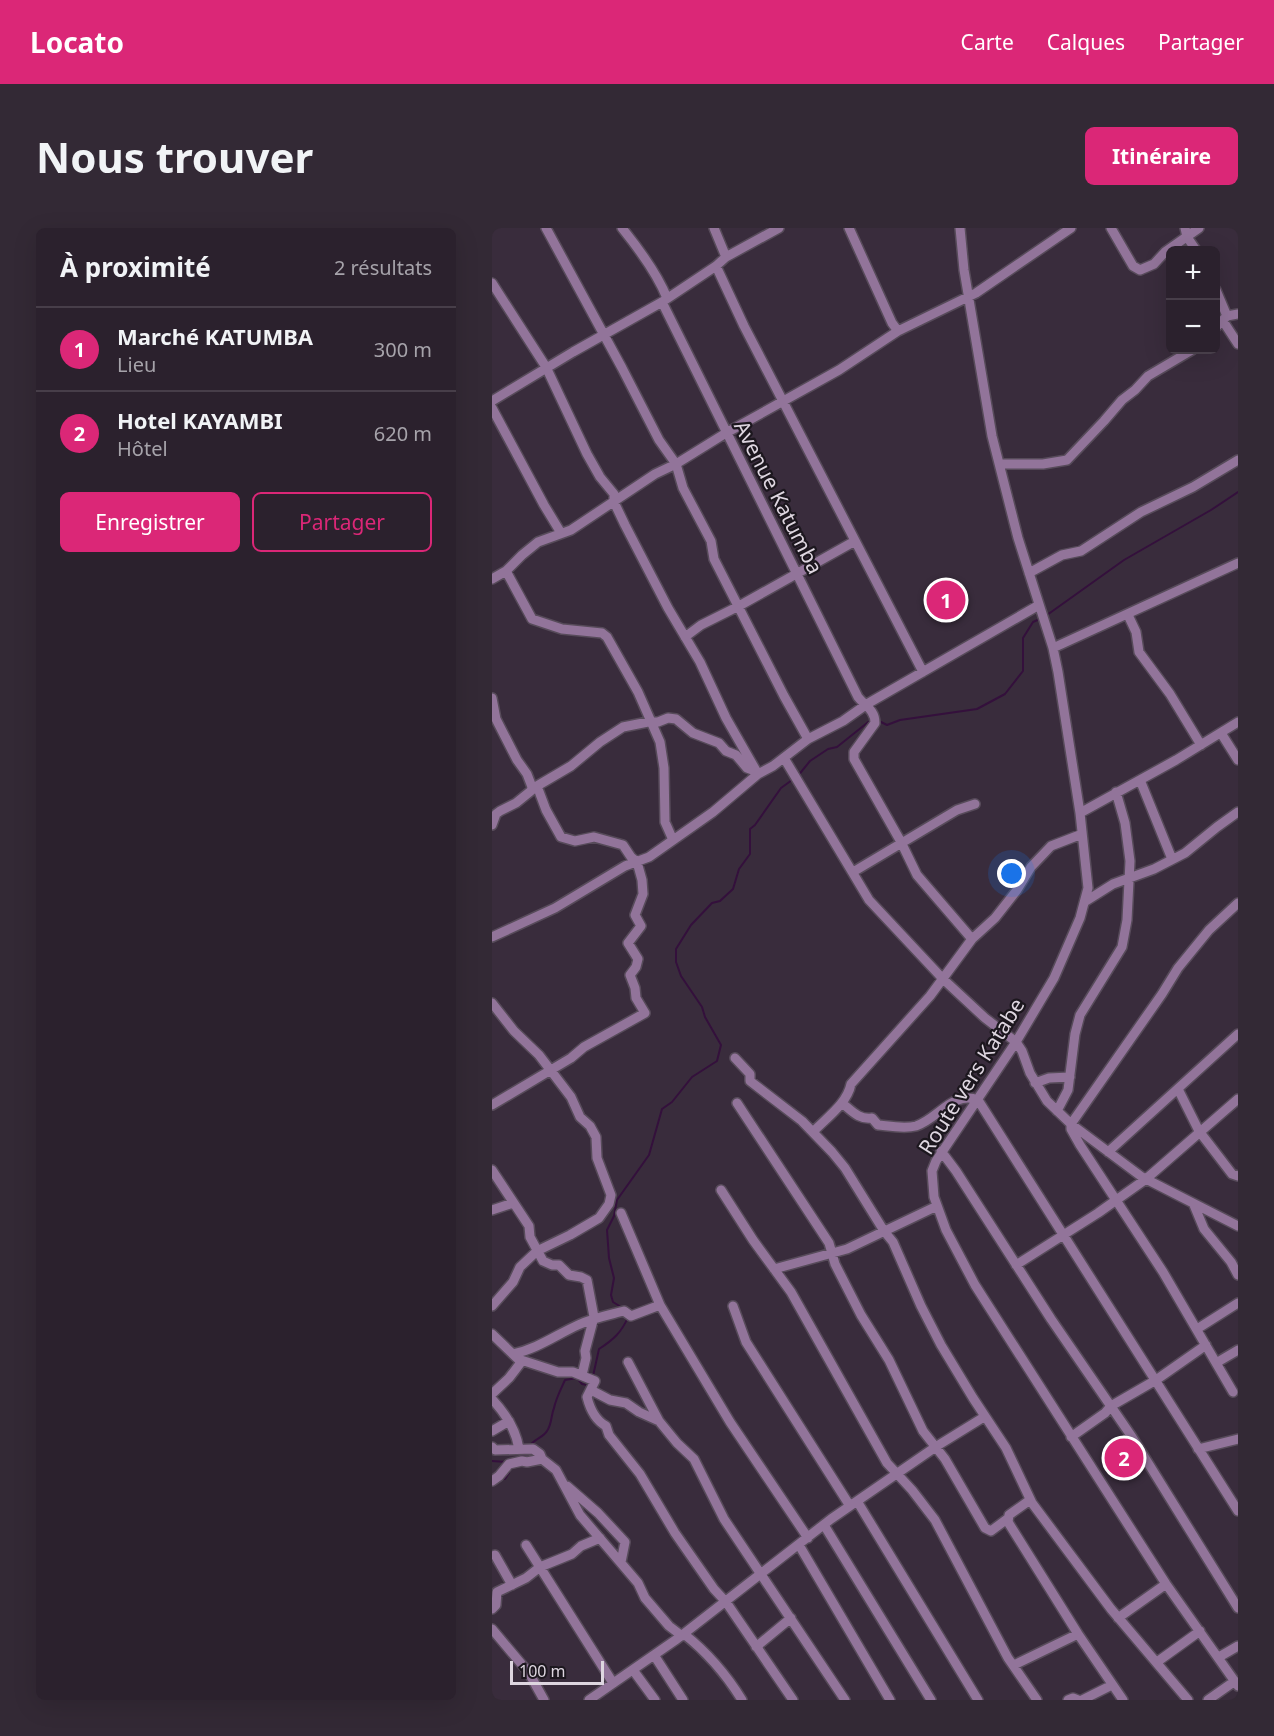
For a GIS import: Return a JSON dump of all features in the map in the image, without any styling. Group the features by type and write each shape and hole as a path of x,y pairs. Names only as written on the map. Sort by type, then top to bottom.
{"street":[{"path":"546,228 659,440 676,464 683,488 711,541 714,559 808,739"},
{"name":"Avenue Katumba","path":"622,228 630,236 661,284 665,300 726,434 858,697 867,704"},
{"path":"714,228 726,257"},
{"path":"492,401 546,367 665,300 726,257 779,228"},
{"path":"849,228 892,323 898,331"},
{"name":"Route vers Katabe","path":"960,228 968,296 990,424 1029,573 1053,648 1080,813 1087,872 1086,901 1054,978 1016,1042 941,1151 932,1171 932,1185 946,1230 975,1285 1166,1584 1236,1684"},
{"path":"492,579 506,571 538,542 571,530 655,474 839,370 898,331 984,288 1071,228"},
{"path":"1111,228 1133,266 1140,270 1154,264 1186,232 1199,228"},
{"path":"1186,232 1194,246"},
{"path":"716,266 744,326 923,672"},
{"path":"492,283 546,367 587,454 600,477 614,494 614,502 757,772"},
{"path":"1217,300 1222,321 1238,344"},
{"path":"1222,321 1238,314"},
{"path":"1000,464 1043,464 1067,460 1122,400 1148,376 1185,354"},
{"path":"492,408 561,533"},
{"path":"1029,573 1062,555 1081,551 1141,512 1201,482 1238,460"},
{"path":"685,637 855,541"},
{"path":"1053,648 1238,563"},
{"path":"506,571 532,619 562,629 606,635 652,722 662,750 665,786 664,822 673,840"},
{"path":"492,937 555,908 625,866 649,857 730,798 757,772 784,758 808,739 1040,608"},
{"path":"1128,615 1136,632 1139,652 1170,694 1201,745"},
{"path":"492,698 496,719 561,837 575,841 594,837 620,843 637,862 644,891 635,915 641,926 628,943 638,959 630,975 635,986 636,998 645,1013 584,1047 551,1070 492,1105"},
{"path":"867,704 876,720 854,752 854,759 901,842 915,872 972,939"},
{"path":"492,825 494,815 571,766 600,742 623,727 658,722 668,718 676,718 693,733 719,743 726,751 735,754 747,768 757,772"},
{"path":"1080,813 1238,722"},
{"path":"1221,733 1238,760"},
{"path":"784,758 878,910 943,980 1016,1042 1035,1083 1047,1101 1071,1124 1146,1179 1238,1226"},
{"path":"1140,780 1172,859"},
{"path":"1057,1111 1067,1095 1075,1034 1080,1015 1122,946 1127,920 1130,877 1125,823 1116,792"},
{"path":"853,872 964,806 975,804"},
{"path":"1086,901 1105,888 1154,869 1190,850 1238,812"},
{"path":"813,1132 842,1103 851,1084 943,980 972,939 995,918 1017,890 1031,867 1051,846 1082,834"},
{"path":"1233,1392 1116,1198 1080,1145 1071,1124 1178,968 1209,930 1238,903"},
{"path":"492,1004 514,1031 539,1055 571,1097 579,1114 590,1125 594,1134 597,1158 611,1195 610,1202 599,1218 537,1251 520,1267 513,1282 492,1306"},
{"path":"1108,1152 1238,1034"},
{"path":"735,1058 750,1074 750,1081 813,1132 845,1168 899,1252 921,1306 941,1345 984,1417 1006,1448 1030,1500 1118,1617 1188,1700"},
{"path":"1035,1083 1049,1078 1070,1077"},
{"path":"1178,1089 1199,1131 1234,1176 1238,1176"},
{"path":"842,1103 859,1117 872,1118 878,1125 911,1127 924,1123 960,1098 970,1097 978,1100 1238,1511"},
{"path":"1016,1264 1098,1213 1116,1198 1146,1179 1238,1099"},
{"path":"736,1103 829,1243 835,1264 869,1328 886,1354 923,1431 937,1446 985,1528 991,1531 1030,1500"},
{"path":"941,1151 1073,1353 1111,1406 1238,1608"},
{"path":"492,1170 529,1226 529,1235 543,1261 552,1265 559,1264 569,1275 581,1276 587,1281 594,1320 585,1351 586,1358 582,1375"},
{"path":"722,1190 790,1292 866,1428 896,1474 935,1520 1014,1665 1036,1700"},
{"path":"492,1210 513,1203"},
{"path":"1194,1205 1208,1235 1231,1262 1238,1275"},
{"path":"774,1269 848,1249 937,1206"},
{"path":"621,1213 660,1305 730,1422 808,1538"},
{"path":"1197,1329 1238,1302"},
{"path":"513,1354 526,1352 580,1324 601,1316 624,1311 632,1315 660,1305"},
{"path":"733,1306 746,1342 854,1504 978,1700"},
{"path":"492,1334 522,1360 558,1372 573,1372 595,1382 587,1398 594,1415 606,1426 609,1435 640,1474 675,1533 714,1589 726,1602 793,1700"},
{"path":"1071,1437 1106,1413 1111,1406 1156,1380 1206,1346"},
{"path":"1216,1363 1238,1350"},
{"path":"492,1394 509,1378 522,1360"},
{"path":"628,1362 659,1421 694,1459 724,1519 845,1700"},
{"path":"591,1390 610,1400 626,1403 659,1421"},
{"path":"492,1399 509,1421 518,1440 519,1449"},
{"path":"589,1700 683,1635 824,1525 937,1446 984,1417"},
{"path":"492,1431 509,1421"},
{"path":"1198,1449 1238,1440"},
{"path":"493,1449 532,1449 540,1454 542,1460"},
{"path":"492,1480 499,1476 509,1464 522,1461 542,1460 555,1468 579,1513 638,1583 645,1598 669,1626 711,1658 731,1682 742,1700"},
{"path":"565,1485 572,1488 624,1541 626,1545 621,1562"},
{"path":"1007,1519 1078,1634 1123,1700"},
{"path":"824,1525 932,1700"},
{"path":"492,1609 496,1605 497,1591 600,1538"},
{"path":"526,1545 612,1683"},
{"path":"799,1545 890,1700"},
{"path":"495,1556 512,1585"},
{"path":"1118,1617 1166,1584"},
{"path":"756,1647 791,1618"},
{"path":"492,1629 529,1673 544,1700"},
{"path":"1157,1662 1200,1631"},
{"path":"1014,1665 1078,1634"},
{"path":"1219,1657 1238,1647"},
{"path":"654,1655 683,1700"},
{"path":"633,1670 655,1700"},
{"path":"1208,1700 1236,1684"},
{"path":"1068,1700 1073,1698 1080,1700 1112,1685"}],"waterway":[{"path":"1047,615 1124,560 1238,492"},
{"path":"877,720 887,725 900,720 977,709 1005,694 1023,671 1023,638 1033,622 1042,618"},
{"path":"797,777 810,761 828,749 837,747 872,719"},
{"path":"621,1307 613,1302 611,1295 614,1278 609,1258 607,1230 614,1216 617,1200 649,1155 662,1109 672,1102 692,1077 717,1061 721,1045 702,1007 681,976 676,962 676,949 691,925 712,903 720,901 733,889 739,869 750,854 750,829 781,788 792,780"},
{"path":"593,1376 599,1349 616,1335 628,1317"},
{"path":"529,1447 549,1428 556,1401 565,1380 577,1378 582,1384 590,1383"},
{"path":"517,1458 527,1452"},
{"path":"492,1461 507,1462"},
{"path":"501,1479 505,1479 509,1469"}],"place":[{"name":"Marché KATUMBA","path":"946,600"},
{"name":"Hotel KAYAMBI","path":"1124,1458"}]}
